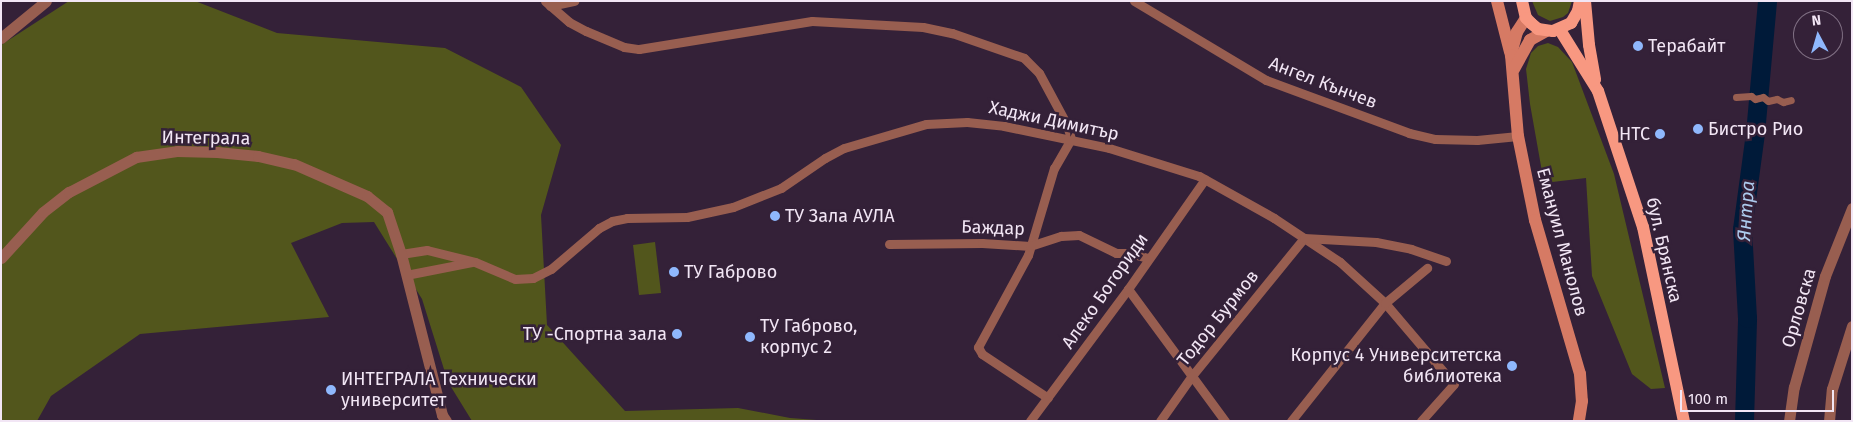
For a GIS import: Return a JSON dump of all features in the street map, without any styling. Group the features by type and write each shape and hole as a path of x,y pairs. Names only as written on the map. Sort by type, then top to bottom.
{"main road":[{"path":"1496,1 1511,54"},
{"path":"1521,7 1538,29 1546,31 1560,30 1571,23 1581,4"},
{"path":"1581,4 1588,74"},
{"name":"бул. Брянска","path":"1581,4 1598,91 1643,227 1684,421"},
{"name":"Емануил Манолов","path":"1521,7 1511,54 1518,136 1535,220 1580,374 1582,401 1580,421"},
{"name":"бул. Брянска","path":"1560,30 1598,91"},
{"path":"1513,71 1518,57 1530,40 1546,31"}],"street":[{"path":"1,38 46,1"},
{"path":"548,4 574,1"},
{"name":"Ангел Кънчев","path":"1134,1 1266,80 1409,133 1435,139 1477,140 1518,136"},
{"path":"548,4 569,22 595,35 624,47 639,49 812,20 901,24 952,33 1024,58 1034,66 1067,126 1071,139 1054,168 1028,255 978,347 982,354 1048,398"},
{"path":"1738,97 1751,96 1756,99 1763,97 1768,101 1777,99 1788,101"},
{"name":"Хаджи Димитър","path":"401,254 427,250 475,262 515,279 534,278 551,269 599,228 612,221 627,218 687,217 733,207 782,188 824,158 844,148 926,124 981,122 1071,139 1150,160 1205,178 1340,262 1385,303 1454,384 1422,421"},
{"name":"Интеграла","path":"1,258 43,212 69,192 136,157 177,151 227,153 275,159 294,164 342,183 374,199 387,212 401,254 442,415 446,421"},
{"name":"Алеко Богориди","path":"1030,421 1128,289 1205,178"},
{"name":"Орловска","path":"1789,421 1794,387 1825,276 1852,208"},
{"name":"Баждар","path":"889,244 982,243 1030,246 1062,236 1079,235 1116,253 1129,253 1148,258"},
{"path":"1304,238 1376,242 1411,249 1446,261"},
{"name":"Тодор Бурмов","path":"1160,421 1191,377 1304,238"},
{"path":"406,275 475,262"},
{"path":"1291,421 1385,303 1426,268"},
{"path":"1128,289 1225,421"},
{"path":"1828,421 1832,389 1852,326"}],"green space":[{"path":"69,1 195,1 277,33 445,48 521,87 561,145 541,215 547,325 625,411 738,408 790,418 830,421 472,421 448,382 422,299 374,222 342,223 291,243 329,317 140,334 51,396 37,421 1,421 1,45"},
{"path":"1532,1 1572,1 1568,13 1563,17 1550,21 1538,15"},
{"path":"1548,43 1558,47 1572,62 1614,174 1665,388 1651,389 1632,374 1592,276 1586,178 1544,183 1530,104 1526,69 1531,53 1538,46"},
{"path":"655,242 661,293 639,295 633,245"}],"waterway":[{"name":"Янтра","path":"1744,421 1747,318 1742,229 1755,133 1767,1"}],"place":[{"name":"Терабайт","path":"1638,46"},
{"name":"Бистро Рио","path":"1698,129"},
{"name":"НТС","path":"1660,134"},
{"name":"ТУ Зала АУЛА","path":"775,216"},
{"name":"ТУ Габрово","path":"674,272"},
{"name":"ТУ -Спортна зала","path":"677,334"},
{"name":"ТУ Габрово, корпус 2","path":"750,337"},
{"name":"Корпус 4 Университетска библиотека","path":"1512,366"},
{"name":"ИНТЕГРАЛА Технически университет","path":"331,390"}]}
